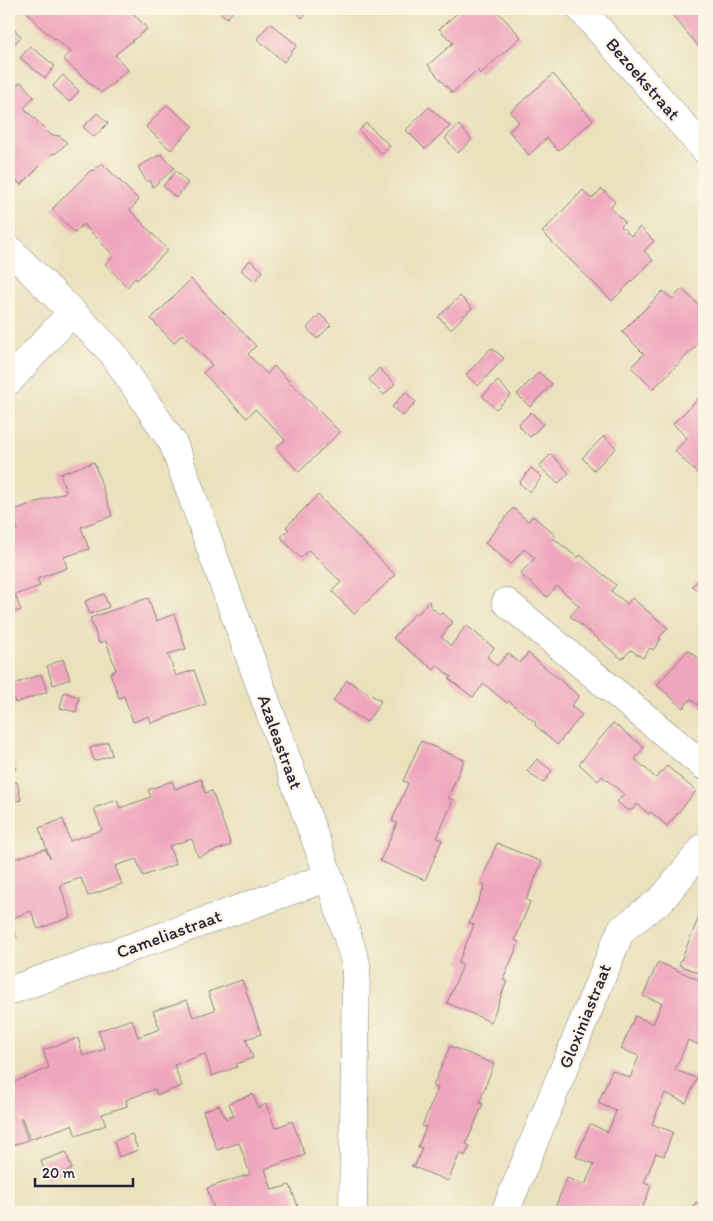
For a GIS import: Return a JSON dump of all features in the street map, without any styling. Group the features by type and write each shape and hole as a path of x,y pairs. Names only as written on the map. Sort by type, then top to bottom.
{"street":[{"name":"Bezoekstraat","path":"581,9 704,149"},
{"name":"Azaleastraat","path":"9,249 112,352 173,443 328,878 356,964 353,1212"},
{"path":"9,381 72,312"},
{"path":"506,602 704,766"},
{"name":"Gloxiniastraat","path":"505,1212 621,930 662,899 704,847"},
{"name":"Cameliastraat","path":"9,991 328,878"}],"building":[{"path":"25,9 130,9 147,29 115,55 128,70 101,93 63,59 71,52 39,26"},
{"path":"215,9 235,9 227,18"},
{"path":"294,9 312,9 302,18"},
{"path":"375,9 391,9 382,17"},
{"path":"462,9 495,9 521,37 480,74 477,70 452,93 428,65 453,43 439,29"},
{"path":"704,9 704,53 668,10"},
{"path":"270,23 297,45 284,62 257,39"},
{"path":"11,25 21,37 9,50 9,27"},
{"path":"30,46 55,66 45,78 20,58"},
{"path":"553,74 593,120 558,151 547,138 529,155 509,131 519,122 510,112"},
{"path":"63,75 79,91 69,102 53,86"},
{"path":"9,77 17,85 21,82 34,97 24,108 51,135 60,136 67,143 55,154 53,153 21,185 9,173"},
{"path":"167,105 193,126 171,150 146,127"},
{"path":"429,107 450,126 425,149 406,130"},
{"path":"97,113 108,123 94,137 83,127"},
{"path":"366,123 390,146 382,154 359,131"},
{"path":"459,125 472,140 458,153 445,138"},
{"path":"161,154 174,168 153,187 149,180 147,182 138,167"},
{"path":"102,163 139,200 130,210 168,250 137,280 135,278 127,287 105,264 114,256 99,240 83,224 75,233 52,209 91,170 93,171"},
{"path":"176,171 188,183 176,198 163,186"},
{"path":"602,189 615,202 610,208 625,222 621,226 631,236 640,227 654,241 644,251 653,260 612,301 542,232 583,190 591,199"},
{"path":"250,260 263,271 255,281 241,270"},
{"path":"191,279 256,346 248,354 267,374 274,366 340,432 299,472 276,448 285,440 270,424 255,409 247,418 203,373 212,365 182,334 174,343 151,319"},
{"path":"682,289 704,310 704,321 699,326 704,331 704,338 653,389 631,367 644,354 622,332 663,291 672,299"},
{"path":"460,296 472,308 451,329 438,317"},
{"path":"320,314 331,325 317,339 307,328"},
{"path":"491,348 504,358 478,386 466,375"},
{"path":"379,368 395,384 384,395 369,380"},
{"path":"539,372 552,384 530,407 517,394"},
{"path":"498,381 511,395 496,409 482,396"},
{"path":"405,392 416,402 403,416 392,407"},
{"path":"704,393 704,473 701,477 675,451 687,438 673,424"},
{"path":"531,412 543,424 530,437 518,425"},
{"path":"604,436 616,448 594,470 582,458"},
{"path":"551,454 569,473 558,484 539,466"},
{"path":"94,462 112,516 81,527 89,549 64,557 67,568 37,579 40,586 15,595 21,610 9,614 9,532 18,529 11,511 66,492 60,474"},
{"path":"531,468 542,477 530,492 519,483"},
{"path":"318,495 395,575 354,614 332,591 341,582 309,550 300,558 281,537 289,529 286,527"},
{"path":"513,508 528,521 533,516 555,535 553,538 578,558 580,555 616,585 611,591 627,604 632,598 668,628 659,638 661,639 653,650 650,648 643,658 631,650 622,659 570,616 579,606 557,586 547,597 520,574 535,558 524,549 511,564 485,543"},
{"path":"704,574 704,597 692,586"},
{"path":"104,594 109,607 90,614 85,601"},
{"path":"148,598 156,621 174,614 186,649 168,654 176,676 194,670 206,704 151,723 149,716 133,722 124,696 119,698 110,673 116,670 106,641 99,643 90,618"},
{"path":"429,601 429,605 440,615 442,612 453,622 441,637 451,646 466,625 494,648 487,657 497,666 508,653 520,663 528,653 579,696 571,706 582,715 557,745 535,725 536,723 484,684 473,697 449,679 451,677 437,665 434,670 393,638 416,612 418,614"},
{"path":"688,650 702,661 704,657 704,710 691,699 683,708 657,685"},
{"path":"63,659 70,679 53,685 47,666"},
{"path":"41,674 47,692 15,703 9,686"},
{"path":"347,680 381,701 367,722 333,701"},
{"path":"64,692 79,697 76,712 60,708"},
{"path":"613,723 644,747 635,759 656,778 667,766 696,791 667,826 651,812 649,814 637,804 632,810 627,810 617,802 624,794 602,776 598,781 579,764"},
{"path":"421,741 464,760 448,798 453,800 437,838 442,840 425,880 380,861 397,823 392,821 408,783 403,781"},
{"path":"108,742 112,755 94,761 90,748"},
{"path":"9,756 16,769 9,772"},
{"path":"537,759 552,771 543,783 527,771"},
{"path":"201,779 205,793 212,791 231,845 198,857 192,839 169,846 176,864 143,876 136,859 115,866 122,884 88,896 81,878 60,885 71,917 38,929 31,911 10,919 16,937 9,939 9,855 12,854 14,859 45,849 50,858 39,828 63,819 70,841 102,830 94,808 117,800 120,808 151,797 148,790 172,781 175,789"},
{"path":"17,782 21,800 9,802 9,784"},
{"path":"497,843 542,862 526,900 530,902 515,940 519,942 503,980 507,981 491,1022 447,1003 463,965 458,963 474,925 469,923 485,885 481,883"},
{"path":"701,912 704,914 704,975 679,965"},
{"path":"658,962 704,982 704,1047 688,1040 675,1070 697,1078 686,1103 665,1093 652,1124 673,1132 664,1156 656,1153 644,1183 651,1186 642,1209 637,1207 635,1212 559,1212 554,1210 567,1178 585,1185 594,1164 576,1157 590,1124 608,1132 616,1111 598,1103 612,1070 630,1078 639,1056 621,1049 635,1016 653,1024 662,1003 643,996"},
{"path":"242,980 261,1034 246,1039 253,1058 236,1064 237,1067 212,1076 205,1054 174,1065 182,1086 157,1095 155,1089 126,1100 127,1106 102,1114 106,1125 76,1136 72,1125 30,1139 22,1118 20,1118 28,1140 10,1146 9,1084 49,1068 43,1050 78,1038 83,1056 105,1049 98,1031 132,1019 138,1037 160,1029 153,1011 187,1000 193,1017 215,1010 208,992"},
{"path":"450,1046 494,1064 479,1103 483,1104 466,1144 470,1146 465,1156 460,1153 448,1181 411,1166 415,1166 422,1148 418,1147 426,1127 422,1126 438,1088 433,1086"},
{"path":"253,1094 258,1108 266,1104 275,1128 292,1121 305,1155 265,1169 272,1190 290,1185 300,1212 215,1212 207,1188 250,1174 239,1143 217,1150 203,1111 219,1105 226,1119 234,1116 229,1103"},
{"path":"132,1134 138,1150 119,1157 114,1141"},
{"path":"66,1152 72,1169 47,1178 41,1161"},
{"path":"696,1202 704,1206 704,1212 690,1212"}]}
